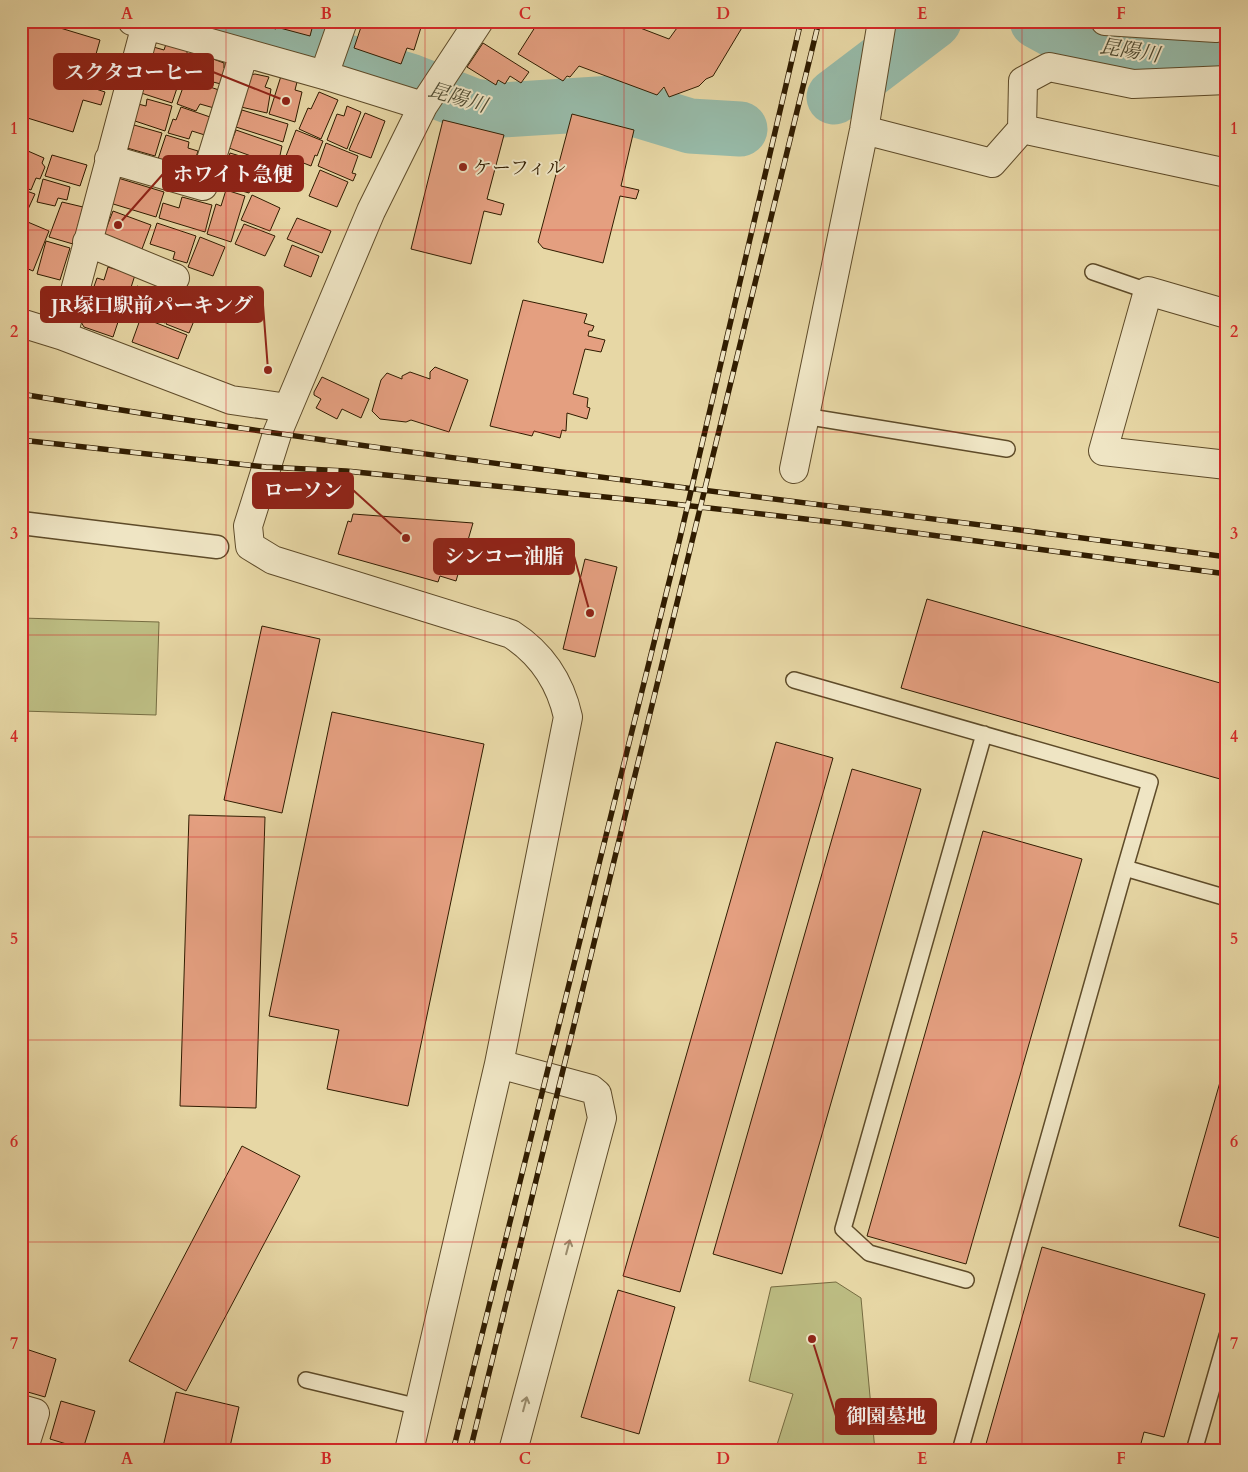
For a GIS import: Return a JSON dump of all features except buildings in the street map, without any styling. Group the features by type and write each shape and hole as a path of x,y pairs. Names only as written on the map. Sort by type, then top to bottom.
{"street":[{"path":"409,1451 499,1064 568,717 563,696 552,674 530,646 511,634 273,560 250,546 248,526 288,408 372,212 431,95 479,21"},
{"path":"1105,21 1216,28 1227,26"},
{"path":"63,336 142,23 244,53 332,53 431,95"},
{"path":"794,469 864,130 881,33"},
{"path":"109,159 204,186 244,53"},
{"path":"864,130 992,163 1022,129 1023,81 1049,67 1133,84 1227,80"},
{"path":"1022,129 1227,173"},
{"path":"87,242 175,278"},
{"path":"1227,314 1148,291 1103,451 1227,465"},
{"path":"21,323 63,336 231,400 288,408"},
{"path":"21,523 217,547"},
{"path":"499,1064 590,1090 597,1094 602,1118 513,1451"},
{"path":"21,1409 35,1413 23,1451"}],"lane":[{"path":"1093,272 1148,291"},
{"path":"804,416 1007,449"},
{"path":"794,680 1150,782 960,1451"},
{"path":"966,1280 869,1253 843,1229 984,734"},
{"path":"1125,868 1227,898"},
{"path":"1194,1451 1227,1336"},
{"path":"306,1380 419,1407"}],"green space":[{"path":"21,618 159,622 156,715 21,711"},
{"path":"836,1282 861,1298 875,1451 775,1451 793,1394 749,1381 771,1287"}],"waterway":[{"name":"昆陽川","path":"212,21 410,81 474,106 502,110 614,103 690,126 740,129"},
{"name":"昆陽川","path":"834,97 934,21"},
{"name":"昆陽川","path":"1037,21 1072,40 1155,59 1227,48"}],"railway":[{"path":"453,1451 680,538 801,21"},
{"path":"470,1451 819,21"},
{"path":"21,394 322,440 1227,557"},
{"path":"21,440 266,467 346,471 665,503 840,523 1227,574"}],"place":[{"name":"スクタコーヒー","path":"286,101"},
{"name":"ケーフィル","path":"463,167"},
{"name":"ホワイト急便","path":"118,225"},
{"name":"JR塚口駅前パーキング","path":"268,370"},
{"name":"ローソン","path":"406,538"},
{"name":"シンコー油脂","path":"590,613"},
{"name":"御園墓地","path":"812,1339"}]}
